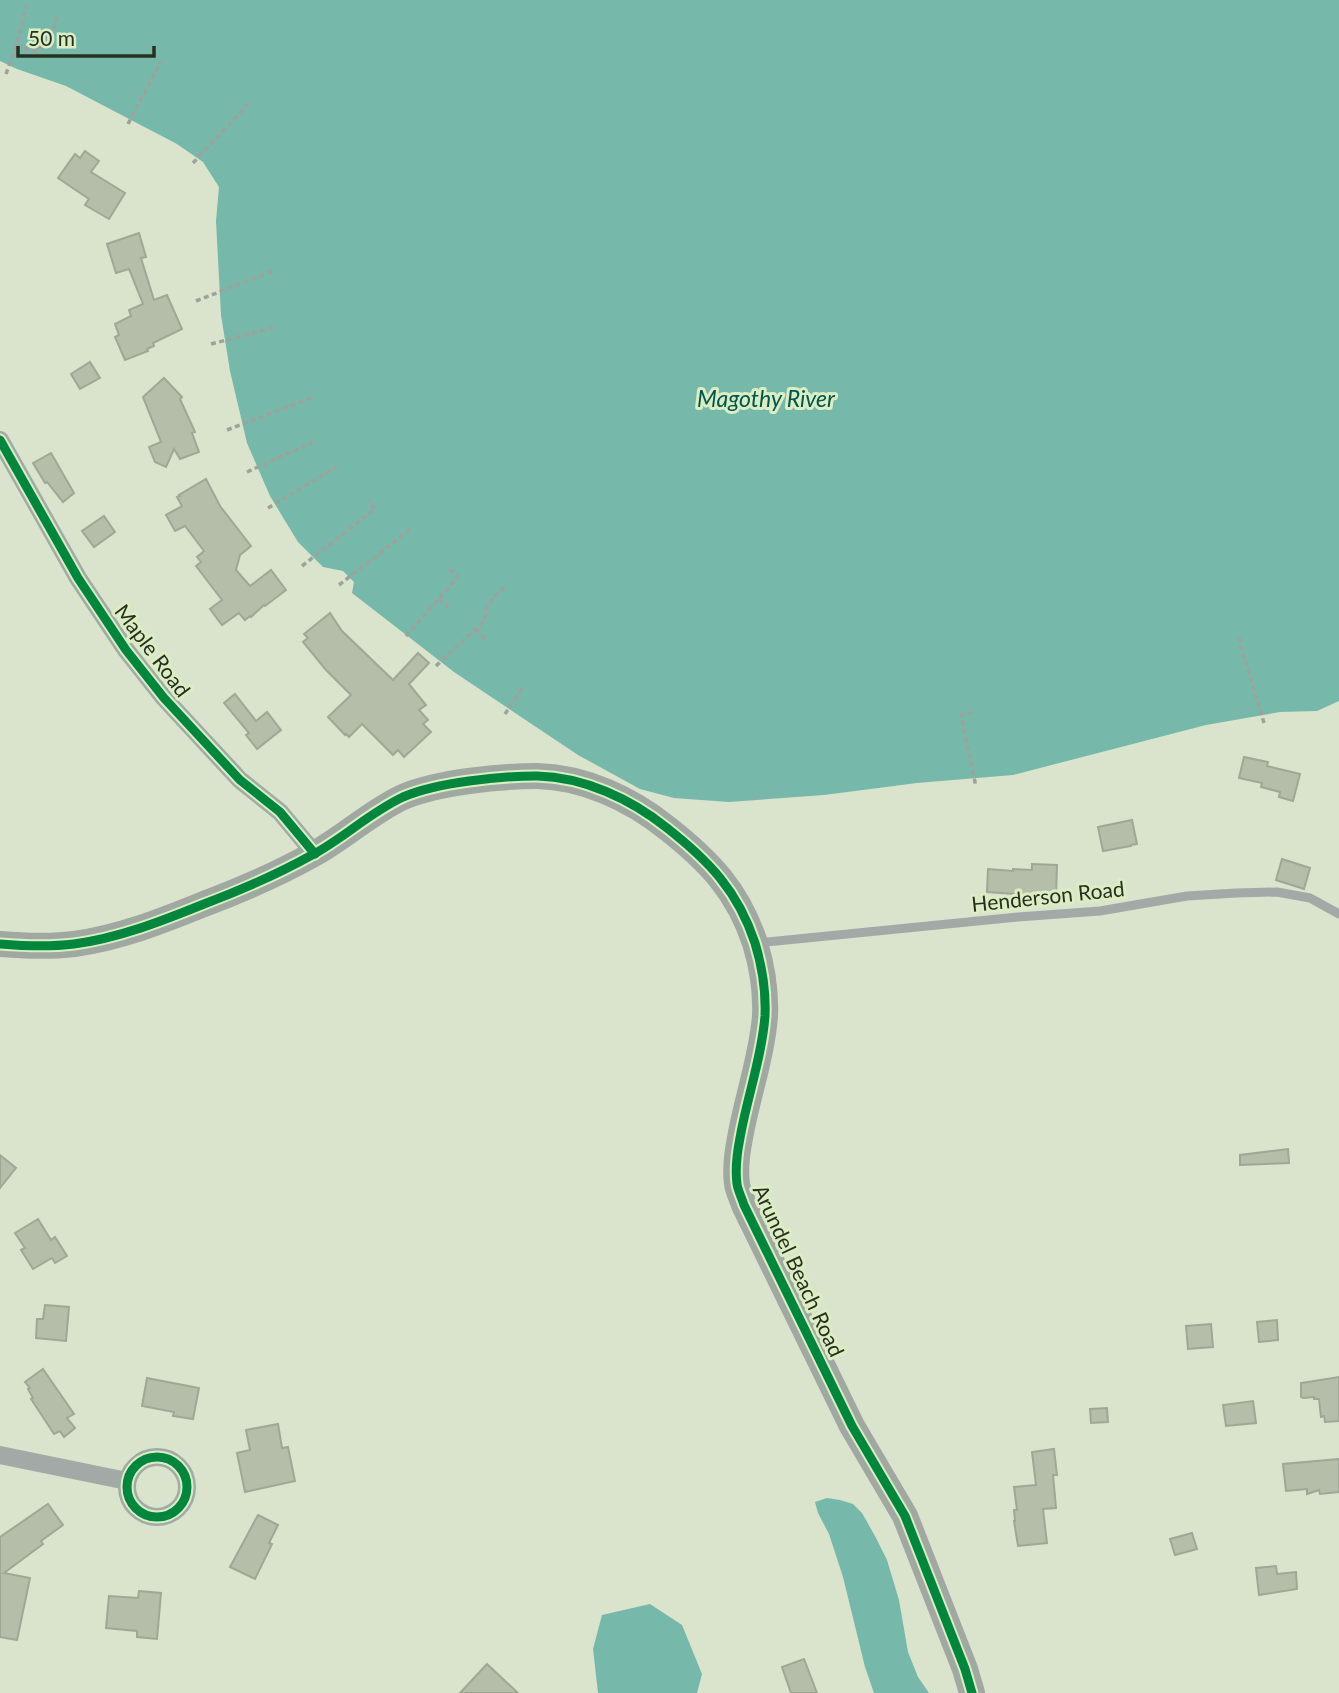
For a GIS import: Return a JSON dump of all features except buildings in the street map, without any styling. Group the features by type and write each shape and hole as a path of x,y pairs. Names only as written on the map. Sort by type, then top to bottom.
{"street":[{"name":"Maple Road","path":"0,440 78,578 130,656 164,698 240,779 280,813 314,854"},
{"name":"Arundel Beach Road","path":"0,944 72,944 118,935 157,923 236,892 314,854 375,812 405,796 456,783 538,776 566,779 595,787 656,819 717,872 740,906 755,944 763,978 765,1016 737,1156 737,1183 744,1205 852,1426 905,1516 972,1693"},
{"path":"0,1455 127,1481"}],"lane":[{"name":"Henderson Road","path":"755,944 1100,911 1187,896 1236,893 1277,892 1310,898 1339,914"}],"path":[{"path":"6,74 27,5"},
{"path":"16,46 38,52 52,33 57,17"},
{"path":"128,124 161,62"},
{"path":"193,163 250,102"},
{"path":"197,301 273,271"},
{"path":"211,344 276,327"},
{"path":"227,430 314,397"},
{"path":"247,472 313,442"},
{"path":"268,508 336,467"},
{"path":"302,566 375,509 369,500"},
{"path":"339,585 412,528"},
{"path":"405,636 458,577 447,567"},
{"path":"436,666 485,620 486,609 505,587"},
{"path":"439,599 448,607"},
{"path":"475,629 486,640"},
{"path":"1242,639 1239,640 1264,723"},
{"path":"505,715 524,686"},
{"path":"972,712 961,715 976,787"}],"water":[{"name":"Magothy River","path":"0,0 1339,0 1339,701 1317,711 1280,712 1206,725 1013,775 729,802 674,798 640,789 578,755 454,672 352,593 354,582 343,571 323,567 298,542 270,496 247,443 230,371 221,315 216,221 219,187 203,162 177,144 66,86 0,61"},
{"path":"827,1498 853,1504 862,1513 875,1536 887,1560 899,1600 908,1652 918,1677 929,1693 874,1693 843,1577 815,1502"},
{"path":"650,1604 682,1625 702,1674 697,1693 598,1693 593,1649 602,1615"}],"cycle path":[{"path":"0,440 78,578 126,650 164,698 240,780 280,812 315,854"},
{"path":"0,944 74,944 107,938 156,923 286,869 403,797 452,784 494,778 555,777 589,785 622,799 653,817 696,853 720,878 740,908 755,943 762,970 765,1016 738,1149 736,1173 739,1192 852,1426 905,1516 972,1693"},
{"path":"157,1457 178,1466 187,1487 178,1508 157,1517 136,1508 127,1487 136,1466 157,1457"}]}
